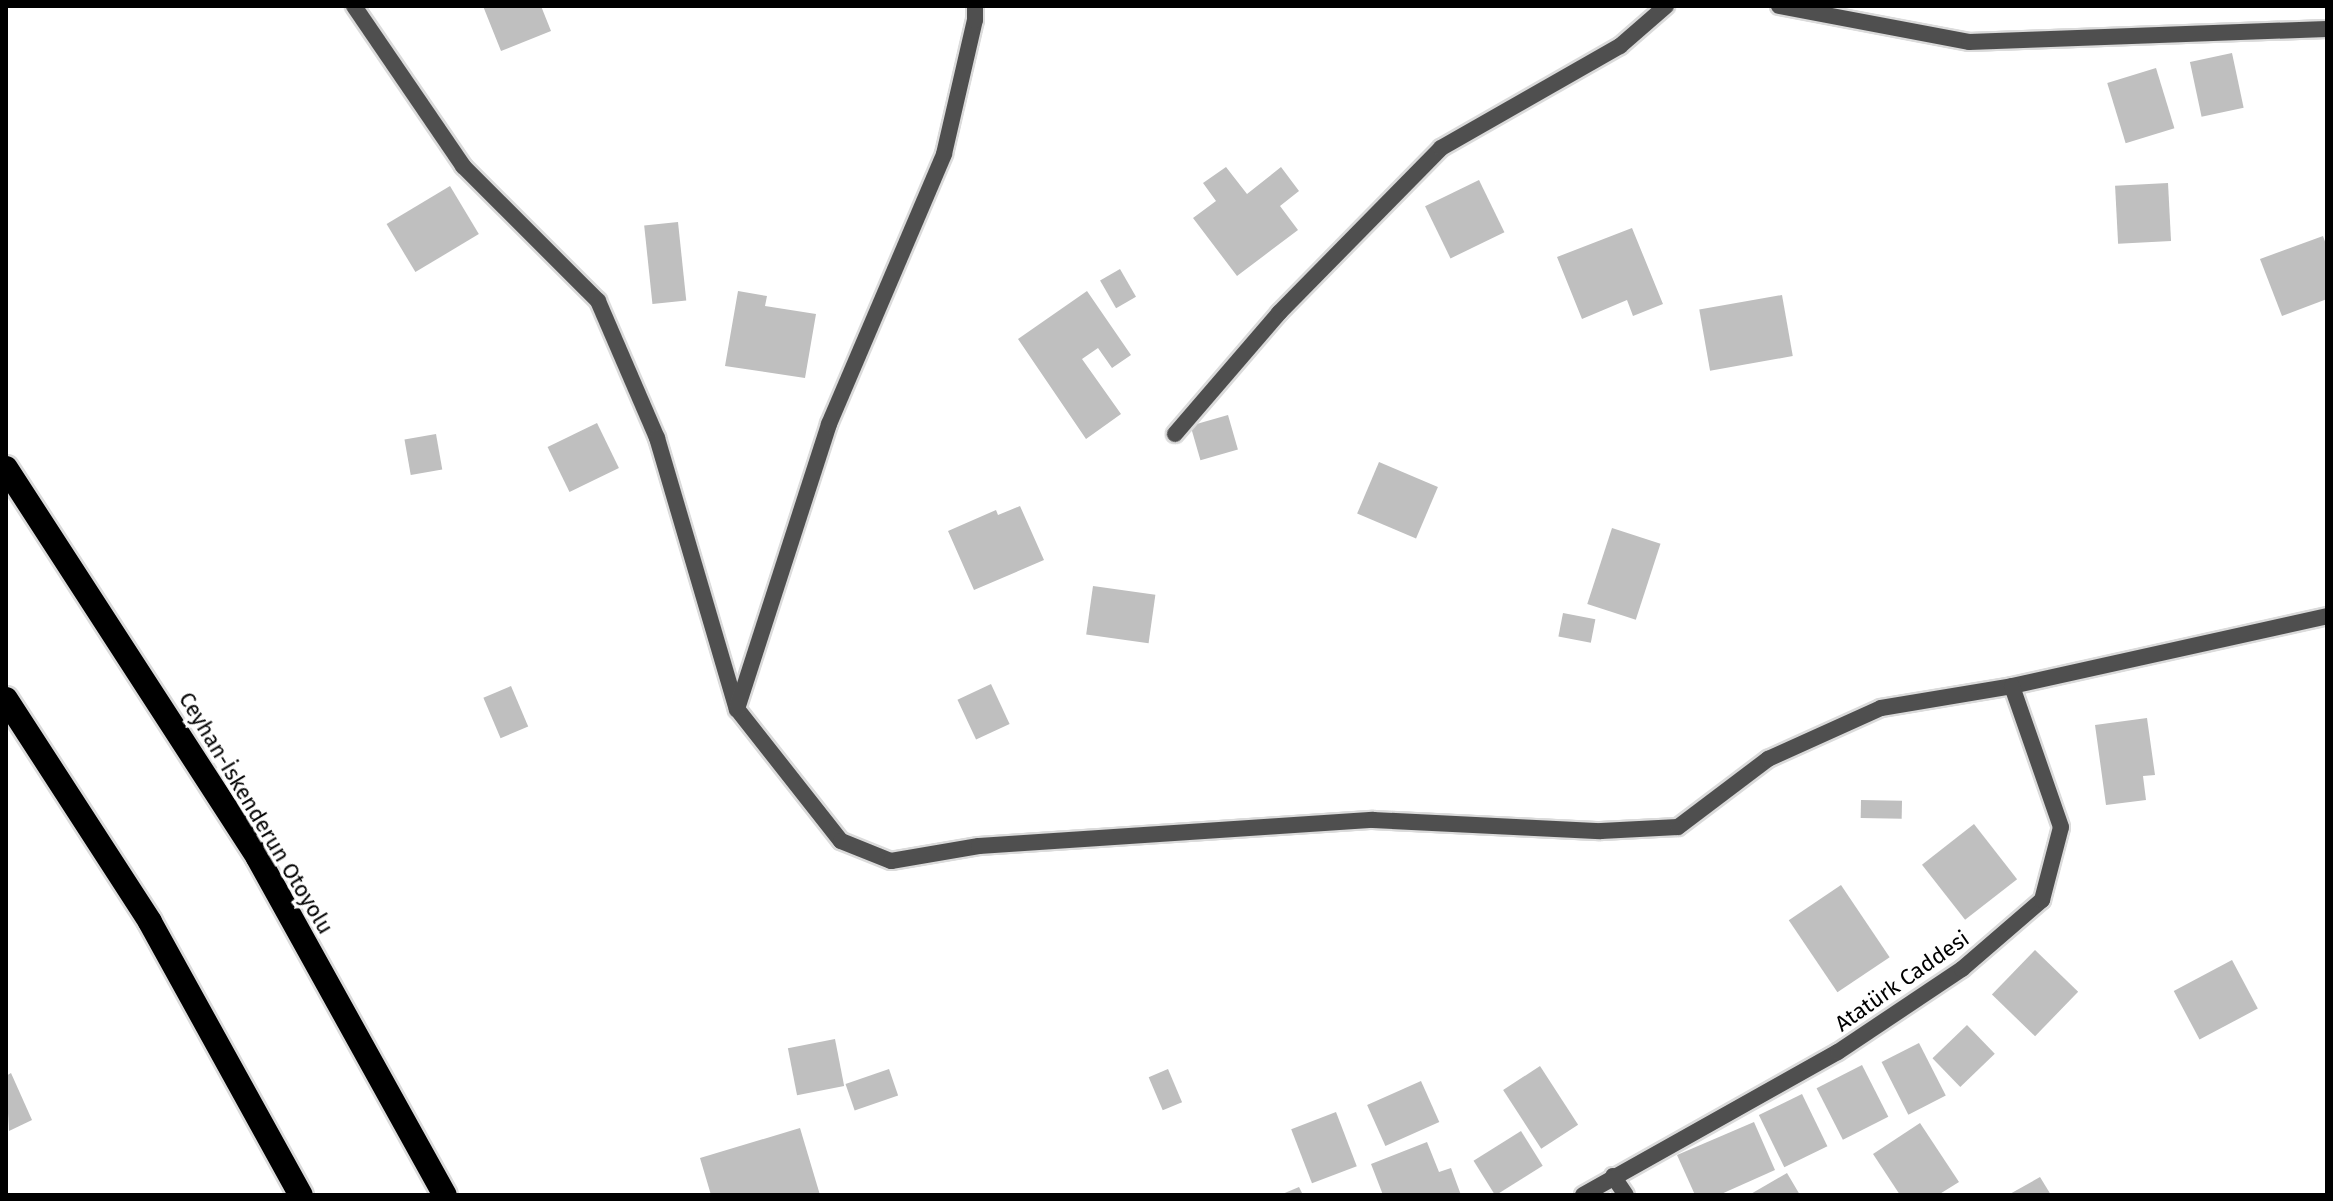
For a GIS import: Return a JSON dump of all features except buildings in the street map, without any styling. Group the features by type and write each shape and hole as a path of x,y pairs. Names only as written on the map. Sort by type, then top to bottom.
{"highway":[{"name":"Ceyhan-İskenderun Otoyolu","path":"6,468 258,858 445,1195"},
{"path":"6,699 150,922 301,1195"}],"street":[{"path":"354,6 463,166 598,301 657,438 737,709 841,841 891,861 979,846 1373,820 1601,831 1678,827 1768,759 1881,708 2012,686 2327,616"},
{"path":"737,709 829,424 944,154 975,20 975,6"},
{"path":"1175,434 1279,313 1441,148 1620,46 1666,6"},
{"path":"1779,6 1969,42 2327,29"},
{"name":"Atatürk Caddesi","path":"1583,1195 1838,1052 1962,969 2042,900 2061,827 2012,686"},
{"path":"1613,1176 1626,1195"}]}
